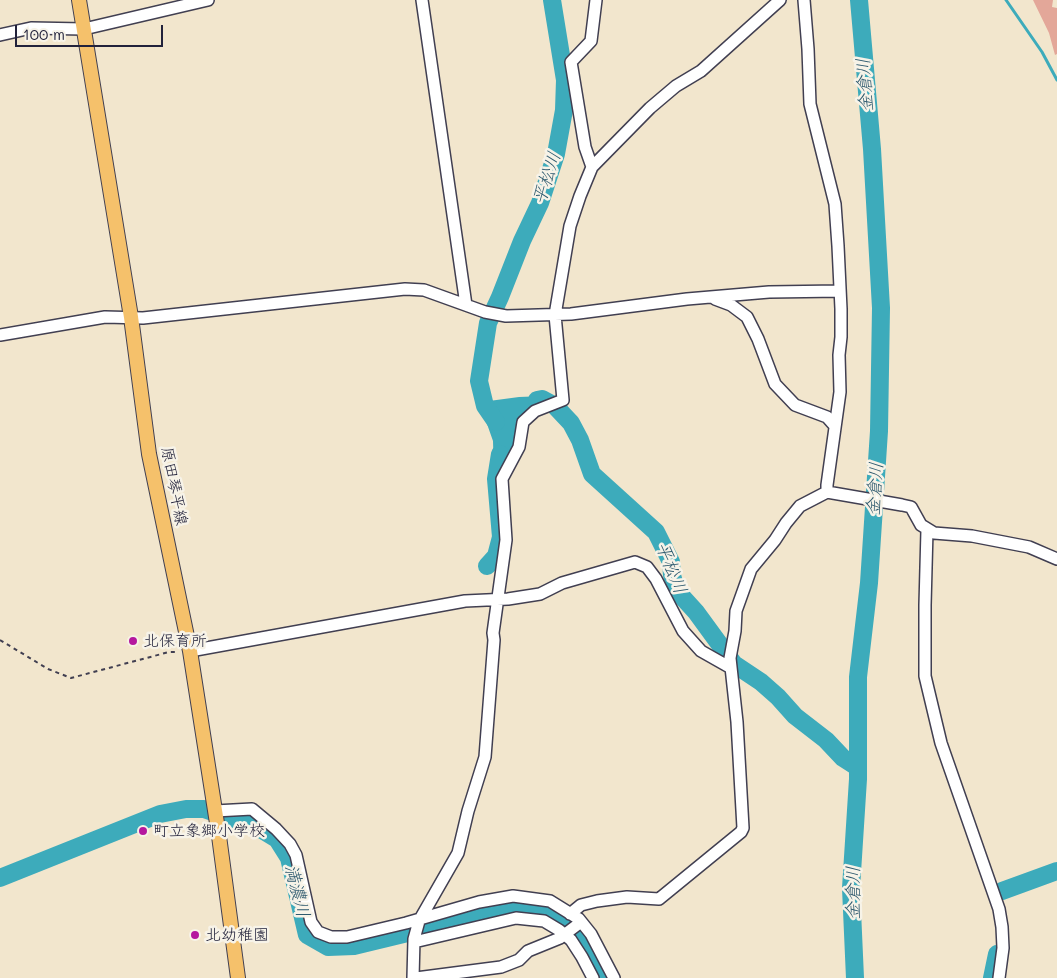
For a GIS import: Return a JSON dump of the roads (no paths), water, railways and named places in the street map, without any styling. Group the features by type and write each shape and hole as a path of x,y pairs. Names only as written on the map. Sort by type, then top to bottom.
{"main road":[{"name":"原田琴平線","path":"79,0 131,317 149,454 190,651 238,978"}],"street":[{"path":"0,34 31,28 84,29 208,0"},
{"path":"422,0 466,306"},
{"path":"592,167 585,147 571,62 591,41 596,0"},
{"path":"580,922 567,934 528,951 519,960 501,967 414,978 414,940 419,920 458,853 468,811 485,757 496,600 506,540 502,480 518,447 523,422 535,411 563,400 555,314 570,226 592,167 650,108 676,86 701,71 780,0"},
{"path":"804,0 810,104 835,204 841,309 840,392 826,485 827,492"},
{"path":"0,335 105,317 152,317 405,289 424,290 466,306 506,316 555,314 769,292 840,292"},
{"path":"712,298 722,300 747,317 758,339 775,384 795,405 827,417 835,426"},
{"path":"570,914 580,905 596,901 627,897 659,899 741,832 743,828 737,722 730,658 735,632 736,610 751,569 800,506 827,492 902,505 911,507 921,525 934,533 972,536 1029,547 1057,559"},
{"path":"927,530 925,676 941,743 999,908 1002,927 999,978"},
{"path":"190,651 465,600 496,600 540,594 562,584 635,562 646,567 656,579 683,631 701,651 731,668"},
{"path":"215,812 252,808 290,844 296,855 311,922 318,932 332,937 347,937 419,920 479,902 513,896 550,901 580,922 591,934 614,978"},
{"path":"414,940 516,918 544,921 567,934 593,978"}],"water":[{"path":"519,397 556,397 530,410 514,453 497,477 494,476 493,441 480,404"}],"waterway":[{"name":"平松川","path":"496,422 485,406 479,381 488,323 540,203 556,154 564,110 565,80 552,0"},
{"name":"金倉川","path":"855,978 851,888 858,779 858,677 869,583 879,431 881,308 872,149 859,0"},
{"path":"1006,0 1042,52 1057,80"},
{"name":"平松川","path":"537,400 542,399 555,406 571,423 580,440 592,474 656,532 671,562 676,590 696,612 734,664 761,682 795,716 826,740 843,758 857,767"},
{"name":"平松川","path":"487,566 496,556 501,537 496,479 500,454"},
{"name":"満濃川","path":"0,878 160,814 186,809 204,809 259,828 277,839 289,858 307,935 328,947 354,946 511,908 529,909 547,913 564,921 579,933 592,951 604,978"},
{"path":"1002,891 1057,871"},
{"path":"992,978 997,954"}],"place":[{"name":"北保育所","path":"133,641"},
{"name":"町立象郷小学校","path":"143,831"},
{"name":"北幼稚園","path":"195,935"}]}
